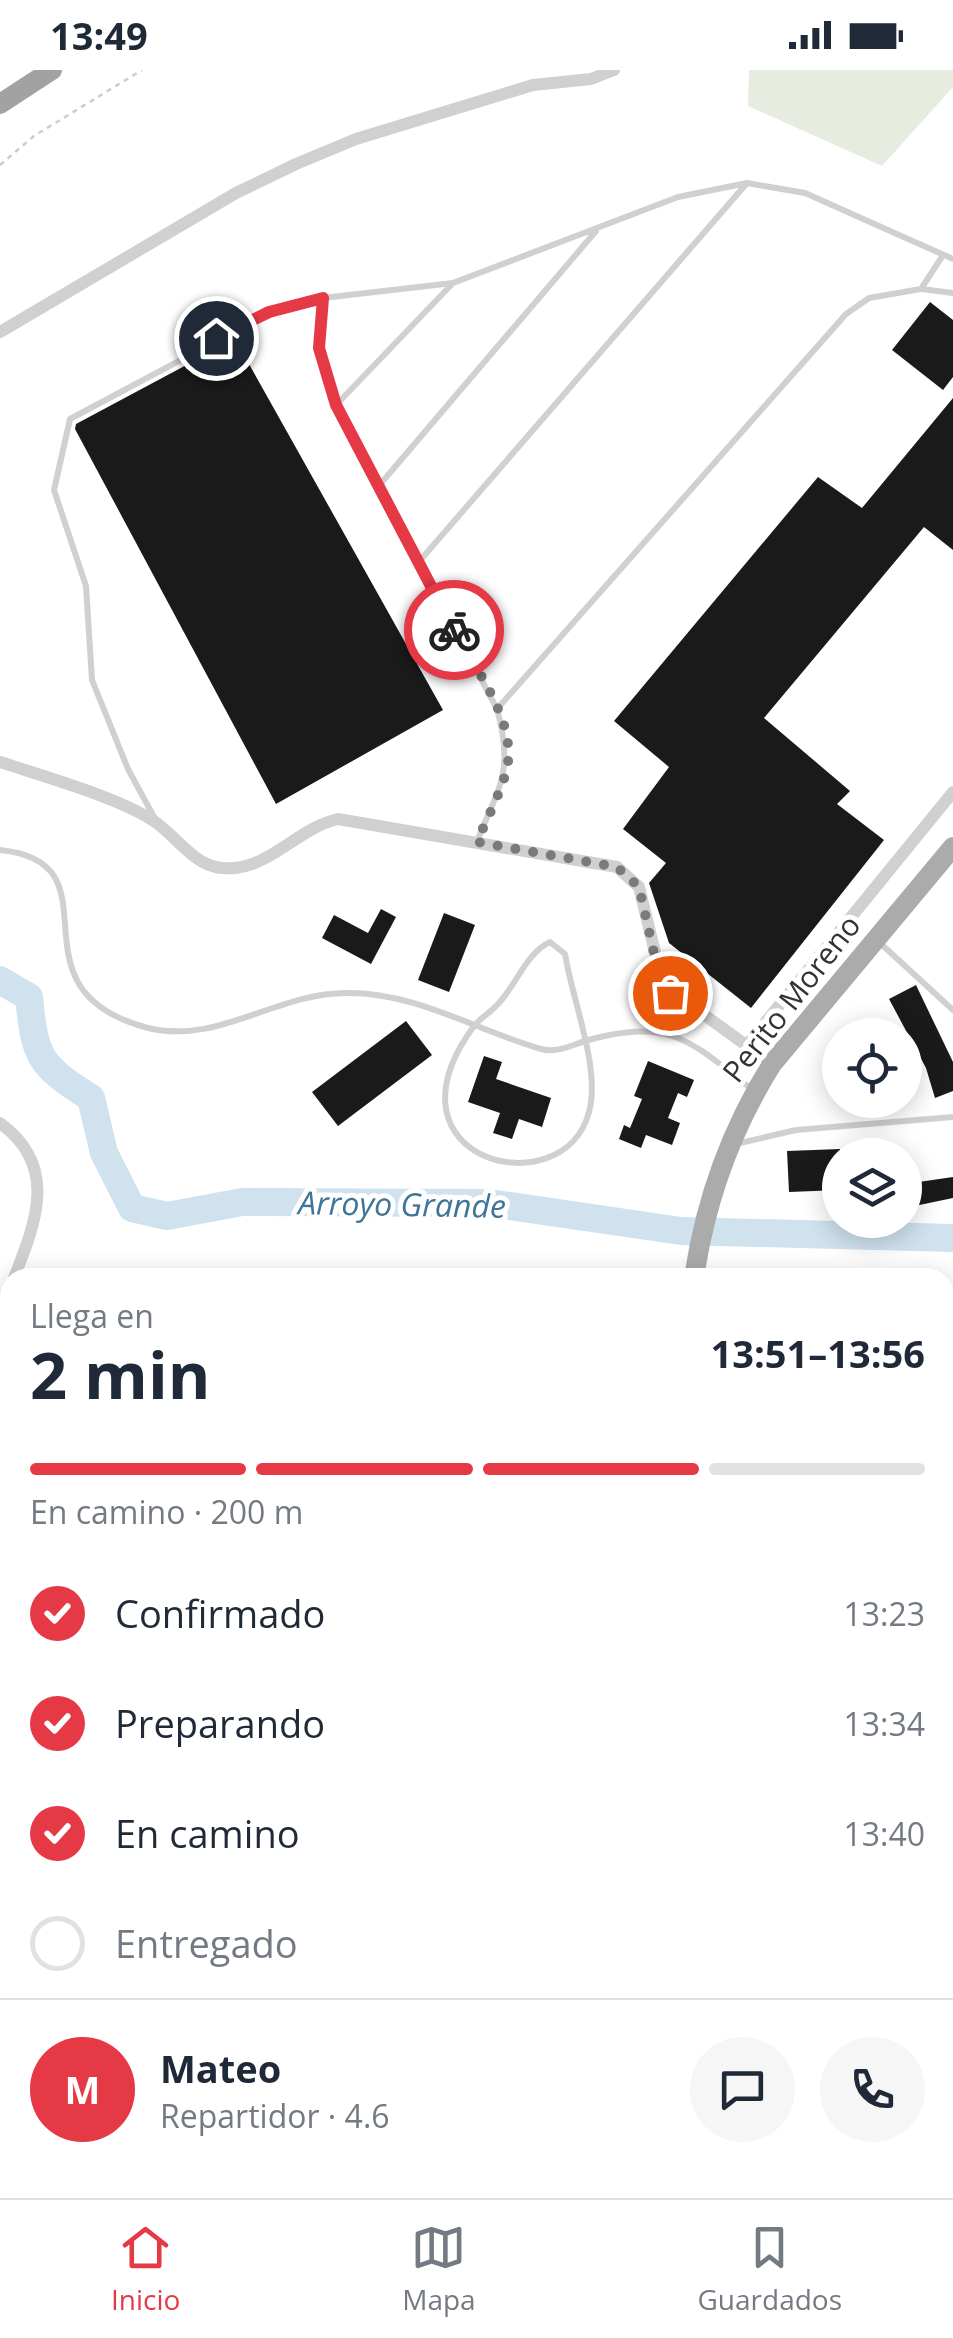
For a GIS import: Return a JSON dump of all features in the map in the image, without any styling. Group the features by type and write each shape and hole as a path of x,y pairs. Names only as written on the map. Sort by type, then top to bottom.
{"highway":[{"path":"0,104 52,70"}],"main road":[{"name":"Perito Moreno","path":"696,1268 710,1206 730,1146 772,1064 953,847"}],"street":[{"path":"0,332 236,192 296,164 356,139 518,90 592,79 614,70"},
{"path":"0,762 130,809 158,824 187,854 218,869 240,868 316,824 338,819 617,867 639,887 663,985 772,1064"},
{"path":"747,1045 953,792"},
{"path":"0,1123 25,1150 40,1200 17,1268"}],"lane":[{"path":"418,564 746,183"},
{"path":"158,824 128,769 92,680 86,586 54,490 70,419 250,320 323,298 453,283 678,197 746,183 806,193 953,260"},
{"path":"376,488 599,228"},
{"path":"922,288 943,255"},
{"path":"336,405 453,283"},
{"path":"497,709 846,314 869,298 922,288 953,294"},
{"path":"323,298 319,348 336,405 376,488 497,709 508,748 507,767 477,842"},
{"path":"0,850 19,852 48,865 57,878 62,895 62,955 82,998 102,1012 148,1028 186,1034 308,996 346,992 396,997 546,1051 650,1029 672,1034 691,1043 755,1092"},
{"path":"876,939 953,1010"},
{"path":"550,942 565,954 592,1080 589,1115 548,1159 532,1164 472,1151 442,1108 450,1070 475,1024 507,994 537,948 550,942"},
{"path":"730,1146 796,1130 953,1117"}],"path":[{"path":"0,165 34,136 142,70"}],"shaded area":[{"path":"749,70 953,70 953,87 882,166 748,106"}],"building":[{"path":"930,302 953,320 953,377 943,390 892,350"},
{"path":"235,339 443,710 276,804 75,429 76,424"},
{"path":"953,398 953,550 924,527 764,718 850,791 837,804 884,840 751,1008 669,943 649,883 666,863 623,829 669,767 614,721 818,477 862,508"},
{"path":"381,909 396,917 371,964 322,938 334,915 368,933"},
{"path":"444,913 475,925 449,992 418,980"},
{"path":"916,985 953,1062 953,1091 935,1098 922,1061 922,1018 899,1018 889,999"},
{"path":"406,1021 432,1055 338,1126 312,1092"},
{"path":"484,1056 502,1062 496,1079 551,1098 542,1127 519,1119 512,1139 493,1133 500,1113 468,1102"},
{"path":"648,1061 694,1080 687,1097 678,1093 668,1118 680,1123 672,1145 646,1135 641,1148 619,1139 624,1125 630,1128 642,1099 634,1096"},
{"path":"822,1150 822,1191 789,1192 787,1151"},
{"path":"953,1177 953,1198 922,1204 922,1182"}],"waterway":[{"name":"Arroyo Grande","path":"0,980 29,997 34,1034 50,1068 91,1098 104,1153 132,1208 167,1216 242,1202 489,1203 681,1231 953,1238"}],"way so far":[{"path":"454,630 497,709 508,748 507,767 477,842 617,867 630,875 639,887 660,980 670,993"}],"route":[{"path":"216,338 269,312 323,298 319,348 336,405 376,488 454,630"}]}
